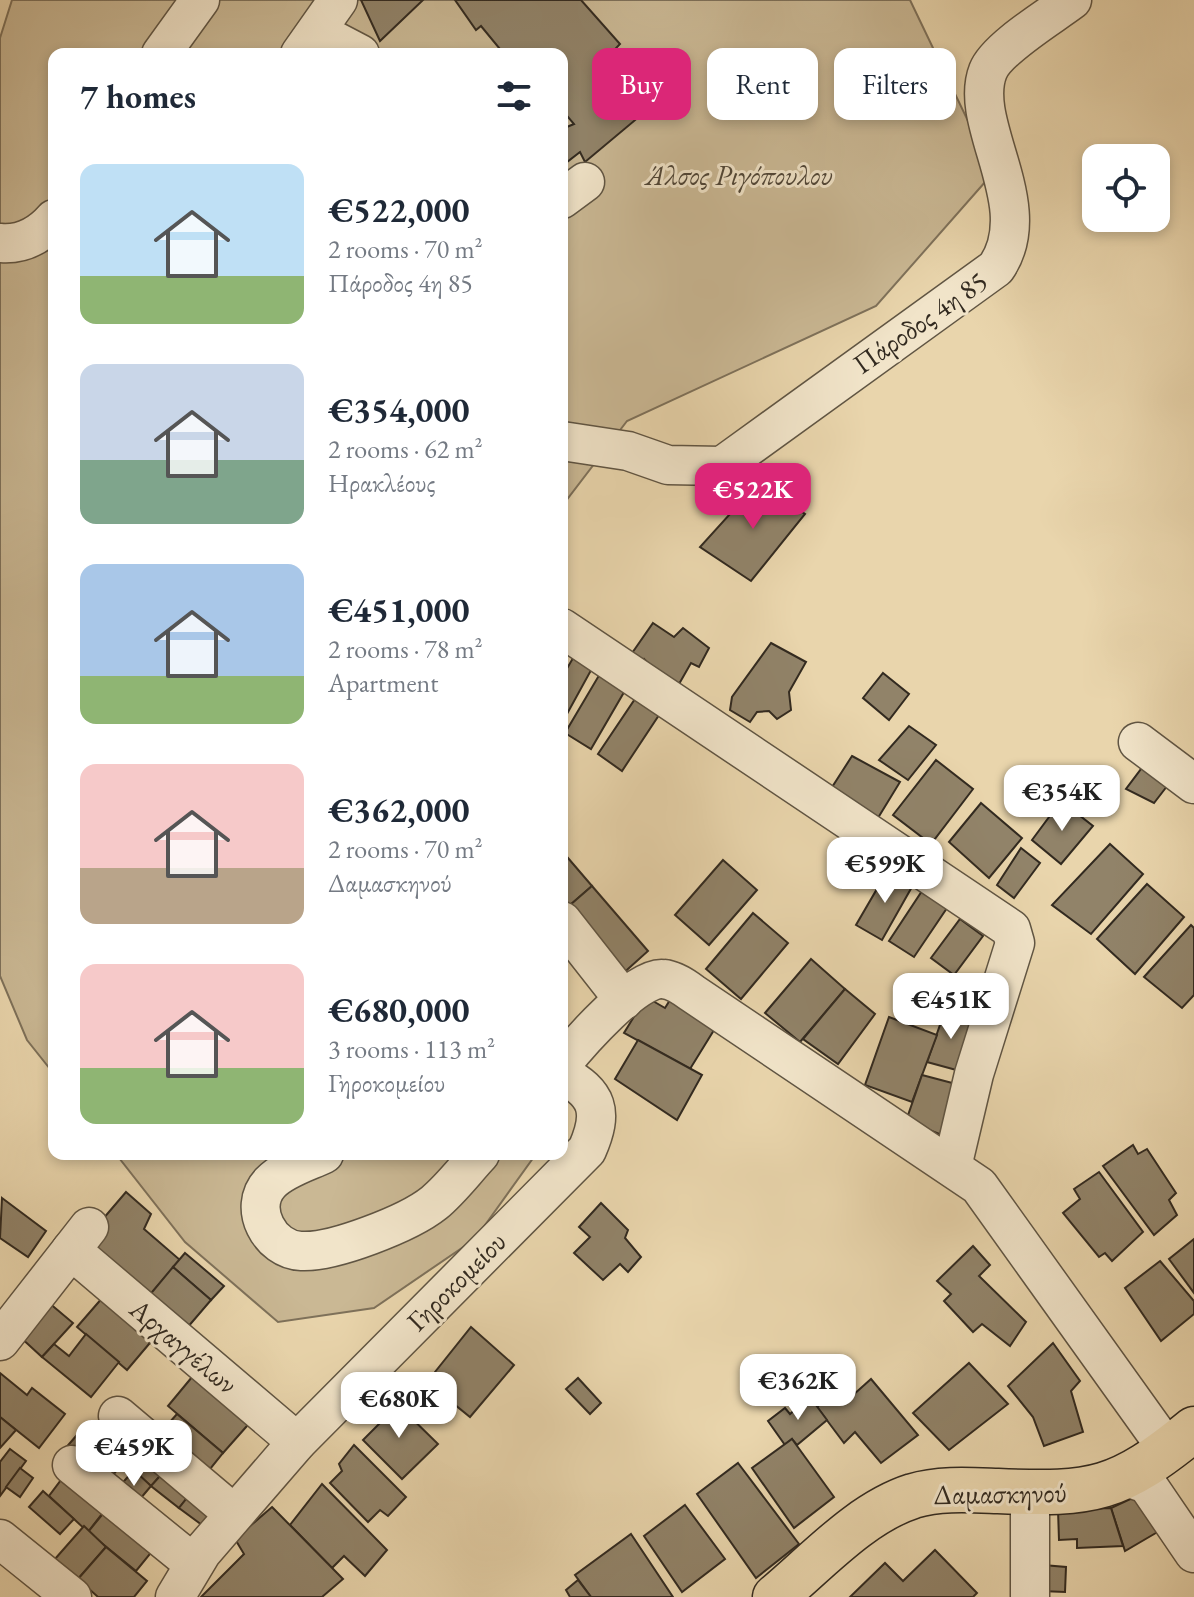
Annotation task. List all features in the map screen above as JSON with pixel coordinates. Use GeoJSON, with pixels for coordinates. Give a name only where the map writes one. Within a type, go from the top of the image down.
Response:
{"type":"FeatureCollection","features":[{"type":"Feature","properties":{"kind":"main road","name":"Δαμασκηνού"},"geometry":{"type":"LineString","coordinates":[[775,1597],[854,1530],[901,1501],[947,1490],[1091,1490],[1126,1477],[1181,1440]]}},
{"type":"Feature","properties":{"kind":"street"},"geometry":{"type":"LineString","coordinates":[[165,48],[200,0]]}},
{"type":"Feature","properties":{"kind":"street"},"geometry":{"type":"LineString","coordinates":[[332,48],[309,43],[338,0]]}},
{"type":"Feature","properties":{"kind":"street","name":"Πάροδος 4η 85"},"geometry":{"type":"LineString","coordinates":[[568,442],[628,451],[668,465],[722,466],[996,268],[1006,254],[1011,233],[1006,188],[984,95],[988,71],[1000,55],[1072,0]]}},
{"type":"Feature","properties":{"kind":"street"},"geometry":{"type":"LineString","coordinates":[[0,243],[12,244],[31,238],[48,224]]}},
{"type":"Feature","properties":{"kind":"street"},"geometry":{"type":"LineString","coordinates":[[568,632],[1011,929],[1015,943],[974,1074],[952,1167]]}},
{"type":"Feature","properties":{"kind":"street"},"geometry":{"type":"LineString","coordinates":[[1138,742],[1194,784]]}},
{"type":"Feature","properties":{"kind":"street"},"geometry":{"type":"LineString","coordinates":[[568,929],[624,1000]]}},
{"type":"Feature","properties":{"kind":"street"},"geometry":{"type":"LineString","coordinates":[[568,1058],[624,1000],[654,980],[681,985],[952,1167],[984,1192],[1181,1440]]}},
{"type":"Feature","properties":{"kind":"street","name":"Γηροκομείου"},"geometry":{"type":"LineString","coordinates":[[175,1597],[194,1564],[297,1442],[587,1150],[597,1116],[593,1097],[587,1088],[568,1077]]}},
{"type":"Feature","properties":{"kind":"street"},"geometry":{"type":"LineString","coordinates":[[313,1160],[269,1184],[262,1199],[262,1220],[269,1233],[279,1244],[298,1252],[336,1245],[414,1216],[441,1197],[475,1160]]}},
{"type":"Feature","properties":{"kind":"street","name":"Αρχαγγέλων"},"geometry":{"type":"LineString","coordinates":[[0,1341],[80,1238],[297,1442]]}},
{"type":"Feature","properties":{"kind":"street"},"geometry":{"type":"LineString","coordinates":[[118,1416],[234,1514]]}},
{"type":"Feature","properties":{"kind":"street"},"geometry":{"type":"LineString","coordinates":[[72,1465],[194,1564]]}},
{"type":"Feature","properties":{"kind":"street"},"geometry":{"type":"LineString","coordinates":[[1126,1477],[1147,1484],[1194,1553]]}},
{"type":"Feature","properties":{"kind":"street"},"geometry":{"type":"LineString","coordinates":[[1030,1492],[1030,1597]]}},
{"type":"Feature","properties":{"kind":"street"},"geometry":{"type":"LineString","coordinates":[[0,1539],[72,1597]]}},
{"type":"Feature","properties":{"kind":"green space","name":"Άλσος Ριγόπουλου"},"geometry":{"type":"Polygon","coordinates":[[[12,0],[910,0],[933,48],[834,48],[834,120],[956,120],[956,96],[993,173],[876,306],[627,421],[568,498],[568,48],[48,48],[48,1066],[27,1040],[0,976],[0,38],[12,0]]]}},
{"type":"Feature","properties":{"kind":"green space"},"geometry":{"type":"Polygon","coordinates":[[[121,1160],[532,1160],[475,1239],[374,1308],[278,1322],[185,1242],[121,1160]]]}},
{"type":"Feature","properties":{"kind":"building"},"geometry":{"type":"Polygon","coordinates":[[[361,0],[423,0],[380,41],[361,0]]]}},
{"type":"Feature","properties":{"kind":"building"},"geometry":{"type":"Polygon","coordinates":[[[455,0],[581,0],[620,44],[616,48],[592,48],[592,120],[635,120],[585,162],[580,152],[568,161],[568,126],[574,124],[568,117],[568,48],[499,48],[481,26],[476,30],[455,0]]]}},
{"type":"Feature","properties":{"kind":"building"},"geometry":{"type":"Polygon","coordinates":[[[759,482],[805,514],[751,581],[700,547],[759,482]]]}},
{"type":"Feature","properties":{"kind":"building"},"geometry":{"type":"Polygon","coordinates":[[[653,623],[674,637],[683,628],[709,648],[699,667],[691,663],[675,691],[644,659],[639,664],[630,656],[653,623]]]}},
{"type":"Feature","properties":{"kind":"building"},"geometry":{"type":"Polygon","coordinates":[[[771,643],[806,662],[789,692],[791,710],[777,719],[769,711],[757,712],[750,722],[730,710],[732,697],[771,643]]]}},
{"type":"Feature","properties":{"kind":"building"},"geometry":{"type":"Polygon","coordinates":[[[576,653],[595,663],[568,712],[568,667],[576,653]]]}},
{"type":"Feature","properties":{"kind":"building"},"geometry":{"type":"Polygon","coordinates":[[[601,672],[627,687],[591,749],[568,735],[568,728],[601,672]]]}},
{"type":"Feature","properties":{"kind":"building"},"geometry":{"type":"Polygon","coordinates":[[[883,673],[909,694],[889,720],[863,698],[883,673]]]}},
{"type":"Feature","properties":{"kind":"building"},"geometry":{"type":"Polygon","coordinates":[[[639,693],[663,709],[622,771],[598,754],[639,693]]]}},
{"type":"Feature","properties":{"kind":"building"},"geometry":{"type":"Polygon","coordinates":[[[909,726],[936,745],[908,780],[879,760],[909,726]]]}},
{"type":"Feature","properties":{"kind":"building"},"geometry":{"type":"Polygon","coordinates":[[[852,756],[900,782],[873,826],[827,795],[852,756]]]}},
{"type":"Feature","properties":{"kind":"building"},"geometry":{"type":"Polygon","coordinates":[[[936,760],[973,789],[931,844],[893,815],[936,760]]]}},
{"type":"Feature","properties":{"kind":"building"},"geometry":{"type":"Polygon","coordinates":[[[1147,761],[1171,781],[1154,803],[1126,789],[1147,761]]]}},
{"type":"Feature","properties":{"kind":"building"},"geometry":{"type":"Polygon","coordinates":[[[1061,801],[1093,826],[1061,864],[1032,840],[1061,801]]]}},
{"type":"Feature","properties":{"kind":"building"},"geometry":{"type":"Polygon","coordinates":[[[981,803],[1022,838],[989,878],[949,842],[981,803]]]}},
{"type":"Feature","properties":{"kind":"building"},"geometry":{"type":"Polygon","coordinates":[[[1110,844],[1143,874],[1091,934],[1052,905],[1110,844]]]}},
{"type":"Feature","properties":{"kind":"building"},"geometry":{"type":"Polygon","coordinates":[[[1021,848],[1040,863],[1014,898],[997,885],[1021,848]]]}},
{"type":"Feature","properties":{"kind":"building"},"geometry":{"type":"Polygon","coordinates":[[[568,858],[592,886],[568,907],[568,858]]]}},
{"type":"Feature","properties":{"kind":"building"},"geometry":{"type":"Polygon","coordinates":[[[723,860],[757,890],[709,945],[675,915],[723,860]]]}},
{"type":"Feature","properties":{"kind":"building"},"geometry":{"type":"Polygon","coordinates":[[[888,870],[913,885],[882,940],[856,925],[888,870]]]}},
{"type":"Feature","properties":{"kind":"building"},"geometry":{"type":"Polygon","coordinates":[[[1147,884],[1184,917],[1135,974],[1097,939],[1147,884]]]}},
{"type":"Feature","properties":{"kind":"building"},"geometry":{"type":"Polygon","coordinates":[[[592,886],[648,951],[619,977],[568,919],[568,907],[592,886]]]}},
{"type":"Feature","properties":{"kind":"building"},"geometry":{"type":"Polygon","coordinates":[[[922,891],[947,908],[914,957],[889,941],[922,891]]]}},
{"type":"Feature","properties":{"kind":"building"},"geometry":{"type":"Polygon","coordinates":[[[753,913],[788,943],[741,999],[706,969],[753,913]]]}},
{"type":"Feature","properties":{"kind":"building"},"geometry":{"type":"Polygon","coordinates":[[[960,919],[983,936],[954,975],[931,958],[960,919]]]}},
{"type":"Feature","properties":{"kind":"building"},"geometry":{"type":"Polygon","coordinates":[[[1191,925],[1194,928],[1194,995],[1182,1008],[1144,977],[1191,925]]]}},
{"type":"Feature","properties":{"kind":"building"},"geometry":{"type":"Polygon","coordinates":[[[811,959],[845,989],[800,1042],[765,1013],[811,959]]]}},
{"type":"Feature","properties":{"kind":"building"},"geometry":{"type":"Polygon","coordinates":[[[845,989],[875,1014],[838,1064],[803,1039],[845,989]]]}},
{"type":"Feature","properties":{"kind":"building"},"geometry":{"type":"Polygon","coordinates":[[[646,997],[665,1008],[670,1000],[714,1030],[690,1069],[624,1033],[646,997]]]}},
{"type":"Feature","properties":{"kind":"building"},"geometry":{"type":"Polygon","coordinates":[[[947,1005],[973,1023],[960,1071],[927,1062],[947,1005]]]}},
{"type":"Feature","properties":{"kind":"building"},"geometry":{"type":"Polygon","coordinates":[[[889,1017],[937,1035],[912,1102],[865,1085],[889,1017]]]}},
{"type":"Feature","properties":{"kind":"building"},"geometry":{"type":"Polygon","coordinates":[[[638,1040],[702,1075],[677,1120],[615,1079],[638,1040]]]}},
{"type":"Feature","properties":{"kind":"building"},"geometry":{"type":"Polygon","coordinates":[[[922,1075],[956,1084],[942,1135],[906,1121],[922,1075]]]}},
{"type":"Feature","properties":{"kind":"building"},"geometry":{"type":"Polygon","coordinates":[[[1133,1145],[1138,1154],[1147,1149],[1176,1193],[1169,1200],[1177,1215],[1154,1235],[1103,1166],[1133,1145]]]}},
{"type":"Feature","properties":{"kind":"building"},"geometry":{"type":"Polygon","coordinates":[[[1099,1172],[1143,1232],[1112,1261],[1105,1253],[1099,1257],[1063,1213],[1080,1199],[1074,1189],[1099,1172]]]}},
{"type":"Feature","properties":{"kind":"building"},"geometry":{"type":"Polygon","coordinates":[[[126,1192],[151,1214],[144,1229],[180,1260],[143,1303],[79,1247],[126,1192]]]}},
{"type":"Feature","properties":{"kind":"building"},"geometry":{"type":"Polygon","coordinates":[[[2,1198],[46,1231],[28,1257],[0,1238],[2,1198]]]}},
{"type":"Feature","properties":{"kind":"building"},"geometry":{"type":"Polygon","coordinates":[[[601,1203],[628,1230],[625,1238],[641,1257],[628,1272],[620,1264],[603,1280],[574,1253],[590,1237],[579,1227],[601,1203]]]}},
{"type":"Feature","properties":{"kind":"building"},"geometry":{"type":"Polygon","coordinates":[[[1194,1239],[1194,1293],[1169,1259],[1194,1239]]]}},
{"type":"Feature","properties":{"kind":"building"},"geometry":{"type":"Polygon","coordinates":[[[973,1246],[990,1265],[979,1276],[1026,1322],[1010,1346],[982,1324],[973,1332],[944,1301],[951,1294],[937,1281],[973,1246]]]}},
{"type":"Feature","properties":{"kind":"building"},"geometry":{"type":"Polygon","coordinates":[[[185,1253],[224,1286],[211,1300],[173,1267],[185,1253]]]}},
{"type":"Feature","properties":{"kind":"building"},"geometry":{"type":"Polygon","coordinates":[[[1160,1261],[1194,1301],[1194,1314],[1161,1341],[1125,1288],[1160,1261]]]}},
{"type":"Feature","properties":{"kind":"building"},"geometry":{"type":"Polygon","coordinates":[[[173,1267],[211,1300],[181,1335],[143,1303],[173,1267]]]}},
{"type":"Feature","properties":{"kind":"building"},"geometry":{"type":"Polygon","coordinates":[[[110,1289],[160,1331],[127,1370],[77,1327],[110,1289]]]}},
{"type":"Feature","properties":{"kind":"building"},"geometry":{"type":"Polygon","coordinates":[[[48,1302],[73,1323],[42,1357],[19,1336],[48,1302]]]}},
{"type":"Feature","properties":{"kind":"building"},"geometry":{"type":"Polygon","coordinates":[[[471,1327],[514,1365],[470,1417],[427,1382],[471,1327]]]}},
{"type":"Feature","properties":{"kind":"building"},"geometry":{"type":"Polygon","coordinates":[[[86,1334],[119,1362],[91,1397],[42,1357],[54,1344],[69,1356],[86,1334]]]}},
{"type":"Feature","properties":{"kind":"building"},"geometry":{"type":"Polygon","coordinates":[[[1053,1343],[1080,1381],[1071,1391],[1083,1432],[1044,1446],[1033,1417],[1008,1386],[1053,1343]]]}},
{"type":"Feature","properties":{"kind":"building"},"geometry":{"type":"Polygon","coordinates":[[[969,1363],[1008,1404],[949,1450],[913,1413],[969,1363]]]}},
{"type":"Feature","properties":{"kind":"building"},"geometry":{"type":"Polygon","coordinates":[[[197,1371],[254,1418],[223,1453],[168,1406],[197,1371]]]}},
{"type":"Feature","properties":{"kind":"building"},"geometry":{"type":"Polygon","coordinates":[[[0,1373],[27,1395],[32,1388],[65,1414],[39,1448],[0,1417],[0,1373]]]}},
{"type":"Feature","properties":{"kind":"building"},"geometry":{"type":"Polygon","coordinates":[[[578,1378],[601,1403],[590,1414],[566,1389],[578,1378]]]}},
{"type":"Feature","properties":{"kind":"building"},"geometry":{"type":"Polygon","coordinates":[[[871,1379],[918,1435],[881,1463],[855,1432],[844,1443],[817,1407],[844,1384],[852,1396],[871,1379]]]}},
{"type":"Feature","properties":{"kind":"building"},"geometry":{"type":"Polygon","coordinates":[[[810,1397],[827,1420],[797,1445],[792,1439],[785,1445],[768,1421],[785,1408],[790,1414],[810,1397]]]}},
{"type":"Feature","properties":{"kind":"building"},"geometry":{"type":"Polygon","coordinates":[[[392,1399],[438,1444],[402,1479],[363,1440],[380,1423],[374,1417],[392,1399]]]}},
{"type":"Feature","properties":{"kind":"building"},"geometry":{"type":"Polygon","coordinates":[[[177,1414],[223,1453],[202,1479],[155,1439],[177,1414]]]}},
{"type":"Feature","properties":{"kind":"building"},"geometry":{"type":"Polygon","coordinates":[[[0,1417],[16,1430],[0,1448],[0,1417]]]}},
{"type":"Feature","properties":{"kind":"building"},"geometry":{"type":"Polygon","coordinates":[[[83,1428],[124,1462],[105,1484],[64,1450],[83,1428]]]}},
{"type":"Feature","properties":{"kind":"building"},"geometry":{"type":"Polygon","coordinates":[[[792,1439],[834,1497],[794,1528],[752,1468],[792,1439]]]}},
{"type":"Feature","properties":{"kind":"building"},"geometry":{"type":"Polygon","coordinates":[[[354,1445],[406,1497],[388,1516],[380,1510],[368,1522],[330,1483],[342,1471],[339,1464],[354,1445]]]}},
{"type":"Feature","properties":{"kind":"building"},"geometry":{"type":"Polygon","coordinates":[[[10,1449],[26,1461],[0,1496],[0,1462],[10,1449]]]}},
{"type":"Feature","properties":{"kind":"building"},"geometry":{"type":"Polygon","coordinates":[[[151,1453],[168,1467],[151,1486],[135,1472],[151,1453]]]}},
{"type":"Feature","properties":{"kind":"building"},"geometry":{"type":"Polygon","coordinates":[[[738,1463],[799,1544],[756,1578],[697,1494],[738,1463]]]}},
{"type":"Feature","properties":{"kind":"building"},"geometry":{"type":"Polygon","coordinates":[[[168,1467],[194,1489],[179,1508],[151,1486],[168,1467]]]}},
{"type":"Feature","properties":{"kind":"building"},"geometry":{"type":"Polygon","coordinates":[[[20,1468],[33,1478],[20,1497],[6,1487],[20,1468]]]}},
{"type":"Feature","properties":{"kind":"building"},"geometry":{"type":"Polygon","coordinates":[[[134,1470],[151,1486],[135,1505],[117,1489],[134,1470]]]}},
{"type":"Feature","properties":{"kind":"building"},"geometry":{"type":"Polygon","coordinates":[[[67,1472],[108,1506],[88,1532],[49,1496],[67,1472]]]}},
{"type":"Feature","properties":{"kind":"building"},"geometry":{"type":"Polygon","coordinates":[[[322,1484],[387,1550],[365,1576],[344,1556],[332,1568],[290,1525],[322,1484]]]}},
{"type":"Feature","properties":{"kind":"building"},"geometry":{"type":"Polygon","coordinates":[[[194,1489],[216,1506],[202,1525],[179,1508],[194,1489]]]}},
{"type":"Feature","properties":{"kind":"building"},"geometry":{"type":"Polygon","coordinates":[[[43,1491],[74,1519],[60,1534],[29,1507],[43,1491]]]}},
{"type":"Feature","properties":{"kind":"building"},"geometry":{"type":"Polygon","coordinates":[[[1141,1494],[1161,1530],[1125,1551],[1111,1508],[1141,1494]]]}},
{"type":"Feature","properties":{"kind":"building"},"geometry":{"type":"Polygon","coordinates":[[[685,1505],[725,1559],[682,1592],[644,1536],[685,1505]]]}},
{"type":"Feature","properties":{"kind":"building"},"geometry":{"type":"Polygon","coordinates":[[[272,1507],[343,1579],[322,1597],[201,1597],[244,1554],[235,1539],[272,1507]]]}},
{"type":"Feature","properties":{"kind":"building"},"geometry":{"type":"Polygon","coordinates":[[[1111,1508],[1123,1546],[1077,1548],[1077,1539],[1059,1540],[1058,1510],[1111,1508]]]}},
{"type":"Feature","properties":{"kind":"building"},"geometry":{"type":"Polygon","coordinates":[[[106,1510],[154,1549],[136,1571],[88,1532],[106,1510]]]}},
{"type":"Feature","properties":{"kind":"building"},"geometry":{"type":"Polygon","coordinates":[[[84,1526],[106,1547],[78,1579],[55,1559],[84,1526]]]}},
{"type":"Feature","properties":{"kind":"building"},"geometry":{"type":"Polygon","coordinates":[[[631,1534],[673,1597],[591,1597],[575,1575],[631,1534]]]}},
{"type":"Feature","properties":{"kind":"building"},"geometry":{"type":"Polygon","coordinates":[[[106,1547],[147,1581],[134,1597],[98,1597],[78,1579],[106,1547]]]}},
{"type":"Feature","properties":{"kind":"building"},"geometry":{"type":"Polygon","coordinates":[[[935,1550],[977,1593],[973,1597],[850,1597],[885,1563],[903,1581],[935,1550]]]}},
{"type":"Feature","properties":{"kind":"building"},"geometry":{"type":"Polygon","coordinates":[[[1043,1565],[1066,1567],[1065,1592],[1041,1591],[1043,1565]]]}},
{"type":"Feature","properties":{"kind":"building"},"geometry":{"type":"Polygon","coordinates":[[[578,1580],[591,1597],[570,1597],[566,1590],[578,1580]]]}}]}
